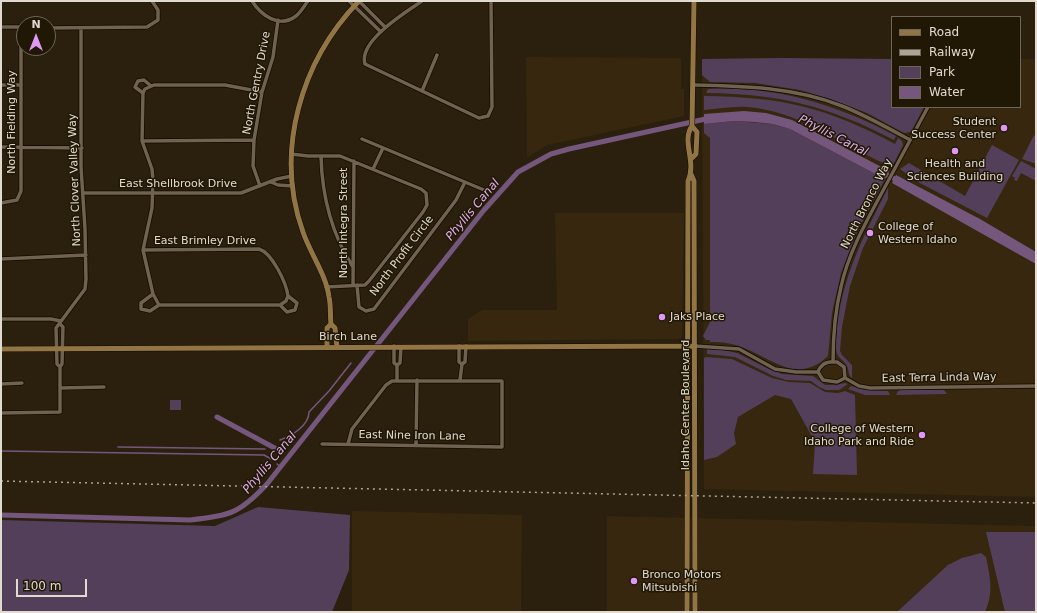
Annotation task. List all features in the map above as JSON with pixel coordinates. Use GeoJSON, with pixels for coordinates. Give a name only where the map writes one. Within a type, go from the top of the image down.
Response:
{"type":"FeatureCollection","features":[{"type":"Feature","properties":{"kind":"street"},"geometry":{"type":"LineString","coordinates":[[56,28],[147,27],[158,20],[158,10],[152,1]]}},
{"type":"Feature","properties":{"kind":"street"},"geometry":{"type":"LineString","coordinates":[[252,1],[267,17],[278,20]]}},
{"type":"Feature","properties":{"kind":"street","name":"North Gentry Drive"},"geometry":{"type":"LineString","coordinates":[[260,186],[253,166],[254,140],[262,92],[274,57],[278,20],[296,16],[308,1]]}},
{"type":"Feature","properties":{"kind":"street"},"geometry":{"type":"LineString","coordinates":[[350,1],[381,32]]}},
{"type":"Feature","properties":{"kind":"street"},"geometry":{"type":"LineString","coordinates":[[337,347],[335,328],[331,324],[329,296],[303,231],[293,186],[292,154],[297,111],[308,77],[321,51],[337,25],[359,1],[385,27]]}},
{"type":"Feature","properties":{"kind":"street"},"geometry":{"type":"LineString","coordinates":[[422,1],[385,27],[365,52],[364,58],[366,64],[479,118],[488,116],[492,107],[491,1]]}},
{"type":"Feature","properties":{"kind":"street","name":"Idaho Center Boulevard"},"geometry":{"type":"LineString","coordinates":[[687,612],[688,181],[691,174],[692,158],[689,154],[689,132],[692,126],[693,117],[694,1]]}},
{"type":"Feature","properties":{"kind":"street"},"geometry":{"type":"LineString","coordinates":[[1,27],[16,27]]}},
{"type":"Feature","properties":{"kind":"street","name":"North Clover Valley Way"},"geometry":{"type":"LineString","coordinates":[[60,367],[57,364],[56,328],[85,289],[86,255],[82,193],[81,28]]}},
{"type":"Feature","properties":{"kind":"street","name":"North Fielding Way"},"geometry":{"type":"LineString","coordinates":[[1,203],[12,202],[19,196],[22,56]]}},
{"type":"Feature","properties":{"kind":"street"},"geometry":{"type":"LineString","coordinates":[[422,91],[437,56]]}},
{"type":"Feature","properties":{"kind":"street"},"geometry":{"type":"LineString","coordinates":[[143,93],[135,87],[138,81],[144,80],[151,86]]}},
{"type":"Feature","properties":{"kind":"street"},"geometry":{"type":"LineString","coordinates":[[1,85],[21,85]]}},
{"type":"Feature","properties":{"kind":"street"},"geometry":{"type":"LineString","coordinates":[[159,305],[153,294],[143,250],[152,208],[153,194],[152,169],[142,141],[143,93],[145,89],[151,86],[225,85],[262,92]]}},
{"type":"Feature","properties":{"kind":"street"},"geometry":{"type":"LineString","coordinates":[[693,85],[754,86],[815,97],[864,116],[910,140]]}},
{"type":"Feature","properties":{"kind":"street","name":"North Bronco Way"},"geometry":{"type":"LineString","coordinates":[[833,362],[834,332],[841,286],[855,244],[927,108]]}},
{"type":"Feature","properties":{"kind":"street","name":"Idaho Center Boulevard"},"geometry":{"type":"LineString","coordinates":[[692,126],[697,132],[696,154],[692,158]]}},
{"type":"Feature","properties":{"kind":"street"},"geometry":{"type":"LineString","coordinates":[[362,139],[484,190]]}},
{"type":"Feature","properties":{"kind":"street"},"geometry":{"type":"LineString","coordinates":[[142,141],[254,140]]}},
{"type":"Feature","properties":{"kind":"street"},"geometry":{"type":"LineString","coordinates":[[1,147],[82,148]]}},
{"type":"Feature","properties":{"kind":"street"},"geometry":{"type":"LineString","coordinates":[[373,169],[383,148]]}},
{"type":"Feature","properties":{"kind":"street"},"geometry":{"type":"LineString","coordinates":[[292,154],[340,156],[421,189],[426,193],[428,205],[365,285],[326,286]]}},
{"type":"Feature","properties":{"kind":"street"},"geometry":{"type":"LineString","coordinates":[[321,156],[326,204],[334,233],[353,267]]}},
{"type":"Feature","properties":{"kind":"street","name":"North Integra Street"},"geometry":{"type":"LineString","coordinates":[[354,161],[353,267],[355,285]]}},
{"type":"Feature","properties":{"kind":"street","name":"Idaho Center Boulevard"},"geometry":{"type":"LineString","coordinates":[[691,174],[694,181],[695,612]]}},
{"type":"Feature","properties":{"kind":"street","name":"East Shellbrook Drive"},"geometry":{"type":"LineString","coordinates":[[82,193],[241,193],[277,179],[292,176]]}},
{"type":"Feature","properties":{"kind":"street"},"geometry":{"type":"LineString","coordinates":[[271,182],[278,185],[293,186]]}},
{"type":"Feature","properties":{"kind":"street","name":"North Profit Circle"},"geometry":{"type":"LineString","coordinates":[[355,285],[359,307],[366,311],[374,309],[456,200],[465,182]]}},
{"type":"Feature","properties":{"kind":"street","name":"East Brimley Drive"},"geometry":{"type":"LineString","coordinates":[[143,250],[259,249],[266,251],[275,266],[288,296]]}},
{"type":"Feature","properties":{"kind":"street"},"geometry":{"type":"LineString","coordinates":[[1,259],[86,255]]}},
{"type":"Feature","properties":{"kind":"street"},"geometry":{"type":"LineString","coordinates":[[153,294],[140,303],[141,309],[150,311],[159,305],[280,305],[286,301],[288,296],[296,303],[295,310],[287,312],[280,305]]}},
{"type":"Feature","properties":{"kind":"street"},"geometry":{"type":"LineString","coordinates":[[1,319],[51,319],[60,322],[63,327],[62,364],[60,367],[60,412],[1,413]]}},
{"type":"Feature","properties":{"kind":"street"},"geometry":{"type":"LineString","coordinates":[[327,347],[327,328],[331,324]]}},
{"type":"Feature","properties":{"kind":"street","name":"Birch Lane"},"geometry":{"type":"LineString","coordinates":[[1,349],[386,346],[695,346]]}},
{"type":"Feature","properties":{"kind":"street"},"geometry":{"type":"LineString","coordinates":[[394,346],[394,363],[398,365]]}},
{"type":"Feature","properties":{"kind":"street"},"geometry":{"type":"LineString","coordinates":[[397,380],[401,346]]}},
{"type":"Feature","properties":{"kind":"street"},"geometry":{"type":"LineString","coordinates":[[459,346],[459,362],[462,364]]}},
{"type":"Feature","properties":{"kind":"street"},"geometry":{"type":"LineString","coordinates":[[348,444],[352,429],[386,385],[397,380],[460,380],[462,364],[465,362],[466,346]]}},
{"type":"Feature","properties":{"kind":"street"},"geometry":{"type":"LineString","coordinates":[[695,346],[739,349],[775,369],[796,372],[818,372]]}},
{"type":"Feature","properties":{"kind":"street"},"geometry":{"type":"LineString","coordinates":[[837,362],[844,367],[845,378],[837,382],[827,382],[821,378],[818,372],[824,364],[837,362]]}},
{"type":"Feature","properties":{"kind":"street","name":"East Terra Linda Way"},"geometry":{"type":"LineString","coordinates":[[845,378],[859,386],[870,388],[1036,386]]}},
{"type":"Feature","properties":{"kind":"street"},"geometry":{"type":"LineString","coordinates":[[416,446],[417,380]]}},
{"type":"Feature","properties":{"kind":"street","name":"East Nine Iron Lane"},"geometry":{"type":"LineString","coordinates":[[322,444],[502,447],[502,381],[460,380]]}},
{"type":"Feature","properties":{"kind":"street"},"geometry":{"type":"LineString","coordinates":[[1,384],[22,383]]}},
{"type":"Feature","properties":{"kind":"street"},"geometry":{"type":"LineString","coordinates":[[60,388],[104,387]]}},
{"type":"Feature","properties":{"kind":"shaded area"},"geometry":{"type":"Polygon","coordinates":[[[526,57],[681,58],[681,89],[684,89],[684,116],[548,145],[527,157],[526,57]]]}},
{"type":"Feature","properties":{"kind":"shaded area","name":"College of Western Idaho"},"geometry":{"type":"Polygon","coordinates":[[[780,58],[891,107],[891,108],[1021,108],[1021,59],[1036,59],[1036,497],[704,489],[702,59],[780,58]]]}},
{"type":"Feature","properties":{"kind":"shaded area"},"geometry":{"type":"Polygon","coordinates":[[[555,213],[684,213],[682,337],[677,339],[468,341],[468,319],[482,310],[557,310],[555,213]]]}},
{"type":"Feature","properties":{"kind":"shaded area"},"geometry":{"type":"Polygon","coordinates":[[[352,511],[522,515],[521,612],[352,612],[352,511]]]}},
{"type":"Feature","properties":{"kind":"shaded area"},"geometry":{"type":"Polygon","coordinates":[[[607,516],[1036,526],[1036,612],[607,612],[607,516]]]}},
{"type":"Feature","properties":{"kind":"green space"},"geometry":{"type":"Polygon","coordinates":[[[702,59],[891,59],[891,108],[923,108],[911,132],[904,133],[867,113],[830,99],[800,90],[755,83],[710,82],[702,75],[702,59]]]}},
{"type":"Feature","properties":{"kind":"green space"},"geometry":{"type":"Polygon","coordinates":[[[708,89],[757,90],[805,99],[852,115],[896,136],[894,140],[847,118],[803,104],[758,96],[706,93],[708,89]]]}},
{"type":"Feature","properties":{"kind":"green space"},"geometry":{"type":"Polygon","coordinates":[[[704,96],[757,99],[803,106],[847,121],[895,144],[898,138],[902,141],[903,145],[893,165],[883,163],[801,121],[783,114],[747,107],[704,110],[704,96]]]}},
{"type":"Feature","properties":{"kind":"green space"},"geometry":{"type":"Polygon","coordinates":[[[733,121],[773,124],[790,129],[885,179],[857,232],[841,273],[832,313],[828,356],[817,364],[806,369],[786,367],[740,346],[727,343],[710,342],[710,340],[706,340],[703,336],[710,322],[710,138],[704,133],[704,124],[733,121]]]}},
{"type":"Feature","properties":{"kind":"green space"},"geometry":{"type":"Polygon","coordinates":[[[1034,135],[1036,138],[1036,164],[1022,159],[1034,135]]]}},
{"type":"Feature","properties":{"kind":"green space"},"geometry":{"type":"Polygon","coordinates":[[[992,145],[1019,160],[987,218],[918,182],[900,169],[909,163],[965,196],[992,145]]]}},
{"type":"Feature","properties":{"kind":"green space"},"geometry":{"type":"Polygon","coordinates":[[[1021,161],[1036,169],[1036,181],[1021,173],[1017,181],[1014,180],[1015,178],[1012,176],[1021,161]]]}},
{"type":"Feature","properties":{"kind":"green space"},"geometry":{"type":"Polygon","coordinates":[[[888,188],[888,199],[863,248],[850,286],[842,327],[840,351],[852,365],[852,378],[846,364],[838,355],[836,350],[840,306],[845,285],[860,246],[888,188]]]}},
{"type":"Feature","properties":{"kind":"green space"},"geometry":{"type":"Polygon","coordinates":[[[707,349],[737,353],[782,374],[813,376],[825,385],[848,384],[839,390],[826,390],[811,381],[786,380],[773,376],[735,357],[707,354],[707,349]]]}},
{"type":"Feature","properties":{"kind":"green space"},"geometry":{"type":"Polygon","coordinates":[[[704,358],[732,359],[772,378],[789,382],[810,383],[825,392],[838,393],[845,391],[855,395],[857,475],[813,474],[815,442],[791,399],[775,395],[738,417],[734,433],[736,444],[717,457],[704,460],[704,358]]]}},
{"type":"Feature","properties":{"kind":"green space"},"geometry":{"type":"Polygon","coordinates":[[[851,386],[865,390],[888,391],[890,395],[865,395],[848,389],[851,386]]]}},
{"type":"Feature","properties":{"kind":"green space"},"geometry":{"type":"Polygon","coordinates":[[[944,390],[947,394],[896,395],[898,391],[944,390]]]}},
{"type":"Feature","properties":{"kind":"green space"},"geometry":{"type":"Polygon","coordinates":[[[170,400],[181,400],[181,410],[170,410],[170,400]]]}},
{"type":"Feature","properties":{"kind":"green space"},"geometry":{"type":"Polygon","coordinates":[[[258,507],[350,515],[349,570],[332,612],[1,612],[1,520],[215,526],[258,507]]]}},
{"type":"Feature","properties":{"kind":"green space"},"geometry":{"type":"Polygon","coordinates":[[[986,532],[1036,532],[1036,612],[1005,612],[986,532]]]}},
{"type":"Feature","properties":{"kind":"green space"},"geometry":{"type":"Polygon","coordinates":[[[981,553],[986,557],[990,585],[990,598],[985,612],[897,612],[948,565],[962,558],[981,553]]]}},
{"type":"Feature","properties":{"kind":"water"},"geometry":{"type":"Polygon","coordinates":[[[744,111],[766,113],[792,120],[889,171],[885,179],[790,129],[773,124],[733,121],[704,124],[704,114],[744,111]]]}},
{"type":"Feature","properties":{"kind":"water"},"geometry":{"type":"Polygon","coordinates":[[[896,175],[980,219],[1036,252],[1036,264],[892,183],[896,175]]]}},
{"type":"Feature","properties":{"kind":"waterway","name":"Phyllis Canal"},"geometry":{"type":"LineString","coordinates":[[1,515],[190,520],[215,517],[241,507],[258,494],[267,484],[484,210],[518,172],[551,154],[710,118]]}},
{"type":"Feature","properties":{"kind":"waterway","name":"Phyllis Canal"},"geometry":{"type":"LineString","coordinates":[[881,172],[901,182]]}},
{"type":"Feature","properties":{"kind":"waterway"},"geometry":{"type":"LineString","coordinates":[[280,440],[299,430],[303,426],[309,412],[329,391],[351,363]]}},
{"type":"Feature","properties":{"kind":"waterway"},"geometry":{"type":"LineString","coordinates":[[217,417],[282,452]]}},
{"type":"Feature","properties":{"kind":"waterway"},"geometry":{"type":"LineString","coordinates":[[118,447],[265,449]]}},
{"type":"Feature","properties":{"kind":"waterway"},"geometry":{"type":"LineString","coordinates":[[1,451],[264,455],[273,460]]}},
{"type":"Feature","properties":{"kind":"waterway","name":"Phyllis Canal"},"geometry":{"type":"LineString","coordinates":[[277,464],[281,467]]}},
{"type":"Feature","properties":{"kind":"railway"},"geometry":{"type":"LineString","coordinates":[[1,481],[1036,503]]}},
{"type":"Feature","properties":{"kind":"place","name":"Student Success Center"},"geometry":{"type":"Point","coordinates":[1004,128]}},
{"type":"Feature","properties":{"kind":"place","name":"Health and Sciences Building"},"geometry":{"type":"Point","coordinates":[955,151]}},
{"type":"Feature","properties":{"kind":"place","name":"College of Western Idaho"},"geometry":{"type":"Point","coordinates":[870,233]}},
{"type":"Feature","properties":{"kind":"place","name":"Jaks Place"},"geometry":{"type":"Point","coordinates":[662,317]}},
{"type":"Feature","properties":{"kind":"place","name":"College of Western Idaho Park and Ride"},"geometry":{"type":"Point","coordinates":[922,435]}},
{"type":"Feature","properties":{"kind":"place","name":"Bronco Motors Mitsubishi"},"geometry":{"type":"Point","coordinates":[634,581]}}]}
